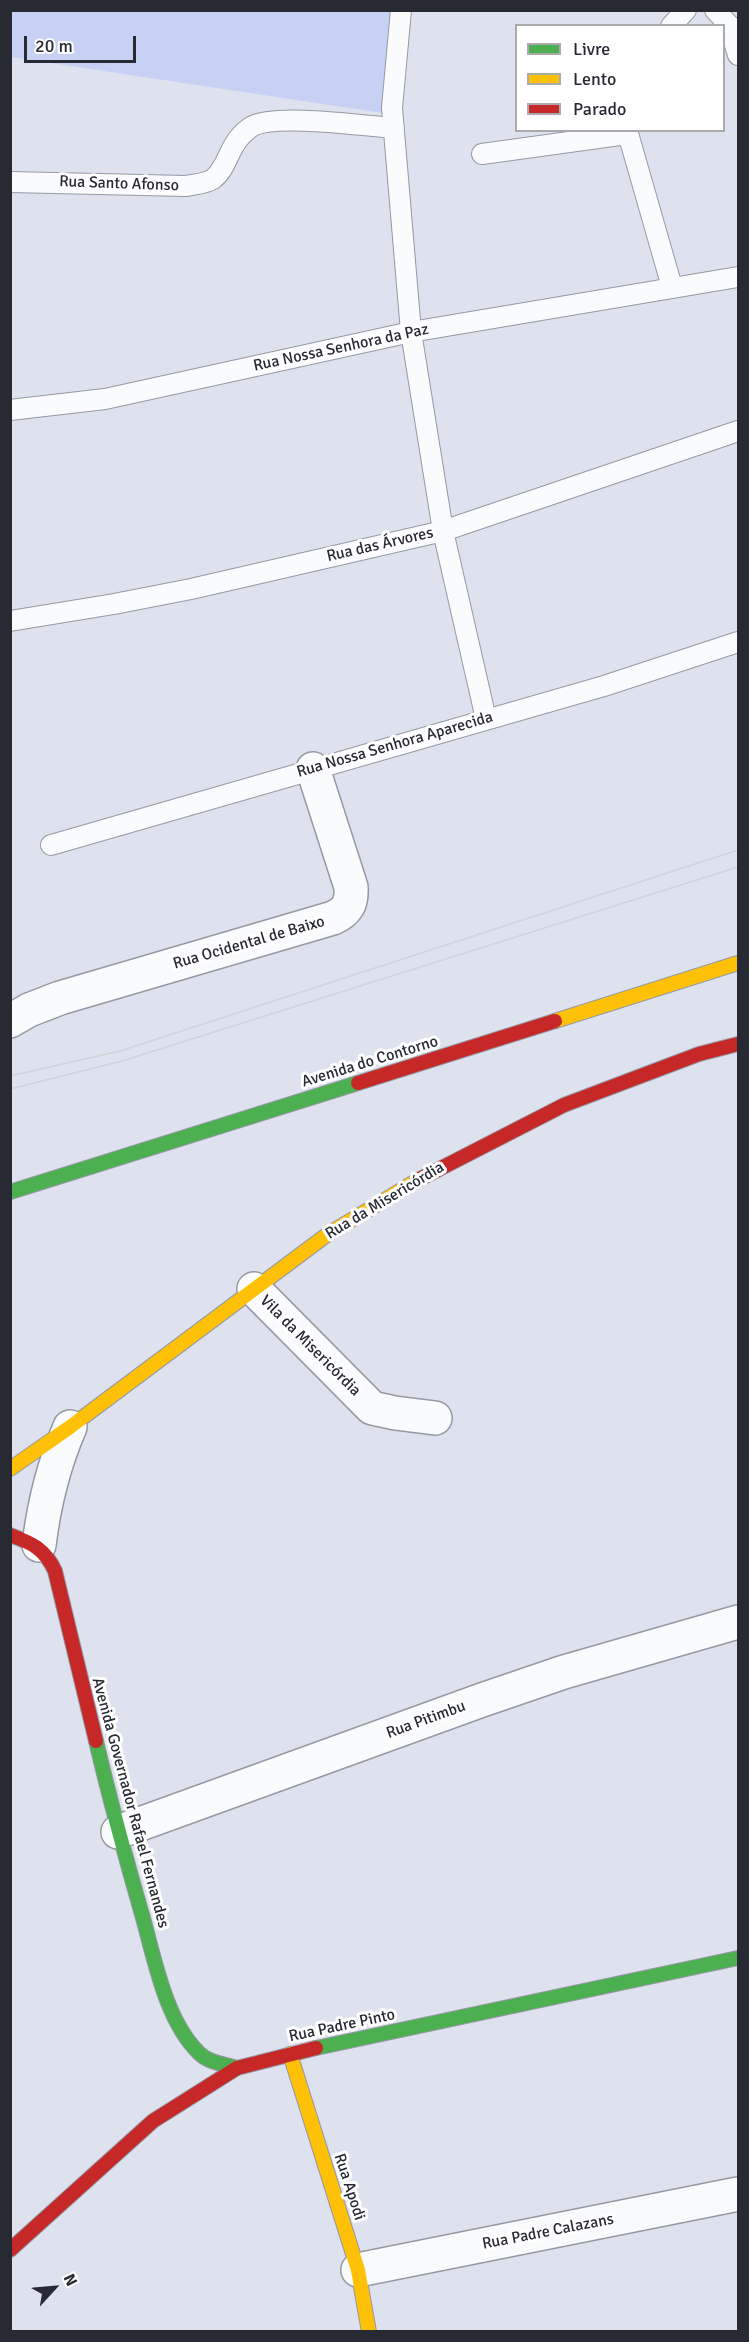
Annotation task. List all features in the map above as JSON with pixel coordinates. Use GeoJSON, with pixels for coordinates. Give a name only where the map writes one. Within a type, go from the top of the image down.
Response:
{"type":"FeatureCollection","features":[{"type":"Feature","properties":{"kind":"main road","name":"Avenida do Contorno"},"geometry":{"type":"LineString","coordinates":[[10,1192],[738,963]]}},
{"type":"Feature","properties":{"kind":"main road","name":"Rua da Misericórdia"},"geometry":{"type":"LineString","coordinates":[[10,1469],[70,1427],[328,1234],[436,1169],[564,1105],[699,1054],[738,1044]]}},
{"type":"Feature","properties":{"kind":"main road","name":"Avenida Governador Rafael Fernandes"},"geometry":{"type":"LineString","coordinates":[[25,1540],[50,1559],[61,1589],[118,1832],[163,1989],[180,2026],[202,2057],[237,2068]]}},
{"type":"Feature","properties":{"kind":"main road","name":"Rua Padre Pinto"},"geometry":{"type":"LineString","coordinates":[[10,2250],[153,2121],[237,2068],[290,2054],[738,1958]]}},
{"type":"Feature","properties":{"kind":"main road","name":"Rua Apodi"},"geometry":{"type":"LineString","coordinates":[[290,2054],[358,2270],[369,2331]]}},
{"type":"Feature","properties":{"kind":"street","name":"Rua Ocidental de Baixo"},"geometry":{"type":"LineString","coordinates":[[10,1022],[29,1010],[60,998],[342,914],[352,898],[351,886],[313,769]]}},
{"type":"Feature","properties":{"kind":"street","name":"Vila da Misericórdia"},"geometry":{"type":"LineString","coordinates":[[254,1289],[372,1408],[435,1418]]}},
{"type":"Feature","properties":{"kind":"street"},"geometry":{"type":"LineString","coordinates":[[25,1540],[43,1511],[51,1478],[70,1427]]}},
{"type":"Feature","properties":{"kind":"street","name":"Rua Pitimbu"},"geometry":{"type":"LineString","coordinates":[[118,1832],[564,1672],[738,1622]]}},
{"type":"Feature","properties":{"kind":"street","name":"Rua Padre Calazans"},"geometry":{"type":"LineString","coordinates":[[358,2270],[738,2194]]}},
{"type":"Feature","properties":{"kind":"lane"},"geometry":{"type":"LineString","coordinates":[[400,10],[392,108],[411,332],[443,531],[486,719]]}},
{"type":"Feature","properties":{"kind":"lane"},"geometry":{"type":"LineString","coordinates":[[673,24],[686,10]]}},
{"type":"Feature","properties":{"kind":"lane"},"geometry":{"type":"LineString","coordinates":[[716,10],[734,28],[738,56]]}},
{"type":"Feature","properties":{"kind":"lane","name":"Rua Santo Afonso"},"geometry":{"type":"LineString","coordinates":[[10,182],[186,186],[205,183],[214,178],[222,169],[235,141],[254,126],[275,121],[394,128]]}},
{"type":"Feature","properties":{"kind":"lane"},"geometry":{"type":"LineString","coordinates":[[482,154],[627,132],[672,287]]}},
{"type":"Feature","properties":{"kind":"lane","name":"Rua Nossa Senhora da Paz"},"geometry":{"type":"LineString","coordinates":[[10,410],[105,399],[411,332],[738,277]]}},
{"type":"Feature","properties":{"kind":"lane","name":"Rua das Árvores"},"geometry":{"type":"LineString","coordinates":[[10,621],[191,589],[443,531],[738,431]]}},
{"type":"Feature","properties":{"kind":"lane","name":"Rua Nossa Senhora Aparecida"},"geometry":{"type":"LineString","coordinates":[[51,844],[736,649]]}},
{"type":"Feature","properties":{"kind":"shaded area"},"geometry":{"type":"Polygon","coordinates":[[[10,11],[396,11],[383,113],[11,57],[10,11]]]}},
{"type":"Feature","properties":{"kind":"tram line"},"geometry":{"type":"LineString","coordinates":[[10,1076],[120,1051],[738,850]]}},
{"type":"Feature","properties":{"kind":"tram line"},"geometry":{"type":"LineString","coordinates":[[10,1089],[122,1061],[738,867]]}},
{"type":"Feature","properties":{"kind":"traffic: fast"},"geometry":{"type":"LineString","coordinates":[[10,1192],[358,1083]]}},
{"type":"Feature","properties":{"kind":"traffic: fast"},"geometry":{"type":"LineString","coordinates":[[96,1741],[152,1953],[170,2008],[188,2040],[199,2053],[212,2061],[237,2068]]}},
{"type":"Feature","properties":{"kind":"traffic: fast"},"geometry":{"type":"LineString","coordinates":[[316,2048],[738,1958]]}},
{"type":"Feature","properties":{"kind":"traffic: slow"},"geometry":{"type":"LineString","coordinates":[[555,1021],[738,963]]}},
{"type":"Feature","properties":{"kind":"traffic: slow"},"geometry":{"type":"LineString","coordinates":[[10,1469],[70,1427],[328,1234],[416,1181]]}},
{"type":"Feature","properties":{"kind":"traffic: slow"},"geometry":{"type":"LineString","coordinates":[[290,2054],[358,2270],[369,2332]]}},
{"type":"Feature","properties":{"kind":"traffic: jam"},"geometry":{"type":"LineString","coordinates":[[358,1083],[555,1021]]}},
{"type":"Feature","properties":{"kind":"traffic: jam"},"geometry":{"type":"LineString","coordinates":[[416,1181],[564,1105],[699,1054],[738,1044]]}},
{"type":"Feature","properties":{"kind":"traffic: jam"},"geometry":{"type":"LineString","coordinates":[[10,1535],[37,1548],[47,1557],[55,1571],[96,1741]]}},
{"type":"Feature","properties":{"kind":"traffic: jam"},"geometry":{"type":"LineString","coordinates":[[10,2250],[153,2121],[237,2068],[316,2048]]}}]}
